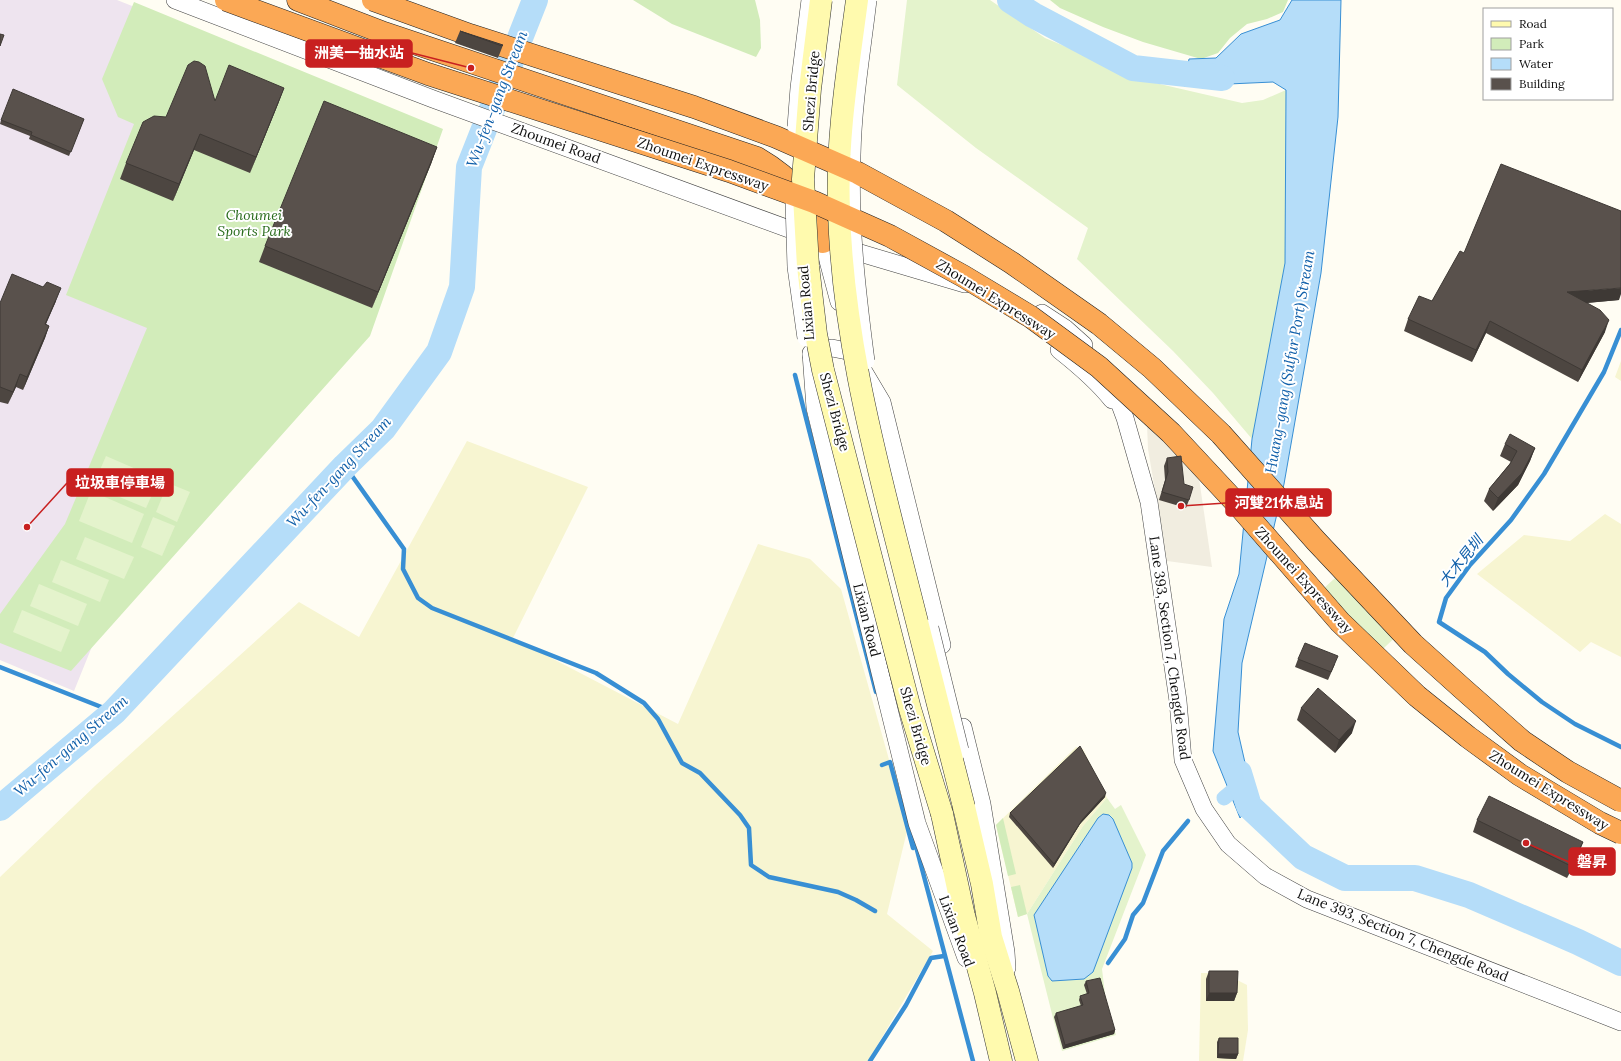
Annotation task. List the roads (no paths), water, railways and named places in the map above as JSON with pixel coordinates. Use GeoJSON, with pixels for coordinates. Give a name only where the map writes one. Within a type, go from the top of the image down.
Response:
{"type":"FeatureCollection","features":[{"type":"Feature","properties":{"kind":"highway","name":"Zhoumei Expressway"},"geometry":{"type":"LineString","coordinates":[[226,0],[428,74],[729,171],[814,202],[890,236],[963,276],[1031,317],[1098,367],[1171,434],[1239,506],[1340,622],[1417,696],[1468,737],[1520,775],[1594,819],[1621,833]]}},
{"type":"Feature","properties":{"kind":"highway"},"geometry":{"type":"LineString","coordinates":[[298,0],[384,33],[757,158],[775,168],[794,185],[818,221],[823,242]]}},
{"type":"Feature","properties":{"kind":"highway","name":"Zhoumei Expressway"},"geometry":{"type":"LineString","coordinates":[[373,0],[470,35],[694,108],[776,137],[858,173],[946,221],[1012,263],[1099,324],[1152,368],[1221,434],[1316,541],[1413,644],[1481,705],[1522,741],[1568,772],[1621,802]]}},
{"type":"Feature","properties":{"kind":"highway"},"geometry":{"type":"LineString","coordinates":[[715,143],[740,155],[757,166],[783,190],[799,217],[802,234]]}},
{"type":"Feature","properties":{"kind":"street","name":"Zhoumei Road"},"geometry":{"type":"LineString","coordinates":[[175,0],[802,234]]}},
{"type":"Feature","properties":{"kind":"street"},"geometry":{"type":"LineString","coordinates":[[810,0],[799,88],[793,179],[796,267],[805,335],[874,608],[910,709]]}},
{"type":"Feature","properties":{"kind":"street","name":"Shezi Bridge"},"geometry":{"type":"LineString","coordinates":[[821,0],[810,89],[803,179],[808,266],[816,334],[823,370],[910,709],[942,814]]}},
{"type":"Feature","properties":{"kind":"street","name":"Shezi Bridge"},"geometry":{"type":"LineString","coordinates":[[857,0],[841,135],[838,208],[846,300],[856,368],[869,433],[969,805]]}},
{"type":"Feature","properties":{"kind":"street"},"geometry":{"type":"LineString","coordinates":[[868,0],[855,106],[852,154],[851,199],[853,259],[859,309],[867,366],[880,431],[969,805]]}},
{"type":"Feature","properties":{"kind":"street","name":"Lixian Road"},"geometry":{"type":"LineString","coordinates":[[802,234],[806,315],[816,408],[917,823],[967,961],[985,993]]}},
{"type":"Feature","properties":{"kind":"street","name":"Lane 393, Section 7, Chengde Road"},"geometry":{"type":"LineString","coordinates":[[802,234],[823,242],[945,278],[991,304],[1044,339],[1074,362],[1104,390],[1125,418],[1149,502],[1178,701],[1183,760],[1204,809],[1228,844],[1265,876],[1307,899],[1621,1022]]}},
{"type":"Feature","properties":{"kind":"street","name":"Lixian Road"},"geometry":{"type":"LineString","coordinates":[[823,242],[852,352],[882,402],[980,796],[1006,952],[1008,991]]}},
{"type":"Feature","properties":{"kind":"street"},"geometry":{"type":"LineString","coordinates":[[811,355],[832,348],[852,352]]}},
{"type":"Feature","properties":{"kind":"street","name":"Lixian Road"},"geometry":{"type":"LineString","coordinates":[[969,805],[991,937],[1008,991],[1027,1061]]}},
{"type":"Feature","properties":{"kind":"street","name":"Lixian Road"},"geometry":{"type":"LineString","coordinates":[[942,814],[964,916],[985,993],[1001,1061]]}},
{"type":"Feature","properties":{"kind":"water"},"geometry":{"type":"Polygon","coordinates":[[[1292,0],[1341,0],[1338,117],[1321,273],[1284,484],[1242,663],[1238,732],[1254,802],[1240,818],[1213,751],[1224,619],[1239,574],[1252,439],[1285,263],[1286,90],[1273,82],[1184,86],[1189,59],[1216,58],[1241,34],[1280,20],[1292,0]]]}},
{"type":"Feature","properties":{"kind":"water"},"geometry":{"type":"Polygon","coordinates":[[[1103,814],[1109,815],[1113,819],[1132,863],[1132,868],[1093,972],[1084,979],[1052,981],[1048,976],[1034,915],[1098,818],[1103,814]]]}},
{"type":"Feature","properties":{"kind":"waterway","name":"Wu-fen-gang Stream"},"geometry":{"type":"LineString","coordinates":[[0,808],[114,712],[345,466],[383,429],[439,352],[462,287],[469,167],[535,0]]}},
{"type":"Feature","properties":{"kind":"waterway","name":"Wu-fen-gang Stream"},"geometry":{"type":"LineString","coordinates":[[1010,0],[1033,15],[1133,68],[1222,78]]}},
{"type":"Feature","properties":{"kind":"waterway","name":"大木見圳"},"geometry":{"type":"LineString","coordinates":[[1621,330],[1604,372],[1544,474],[1511,520],[1470,565],[1446,598],[1439,622],[1485,652],[1508,674],[1542,702],[1575,724],[1621,747]]}},
{"type":"Feature","properties":{"kind":"waterway"},"geometry":{"type":"LineString","coordinates":[[795,375],[876,692]]}},
{"type":"Feature","properties":{"kind":"waterway"},"geometry":{"type":"LineString","coordinates":[[345,466],[404,549],[403,569],[418,598],[432,608],[596,673],[644,703],[658,719],[682,763],[700,773],[740,815],[749,828],[751,865],[769,877],[838,892],[875,911]]}},
{"type":"Feature","properties":{"kind":"waterway"},"geometry":{"type":"LineString","coordinates":[[0,667],[114,712]]}},
{"type":"Feature","properties":{"kind":"waterway"},"geometry":{"type":"LineString","coordinates":[[882,765],[890,762],[913,848]]}},
{"type":"Feature","properties":{"kind":"waterway","name":"Huang-gang (Sulfur Port) Stream"},"geometry":{"type":"LineString","coordinates":[[1239,773],[1249,806],[1303,857],[1345,878],[1415,878],[1469,895],[1578,942],[1621,963]]}},
{"type":"Feature","properties":{"kind":"waterway"},"geometry":{"type":"LineString","coordinates":[[1224,798],[1242,783]]}},
{"type":"Feature","properties":{"kind":"waterway"},"geometry":{"type":"LineString","coordinates":[[1108,963],[1125,939],[1133,915],[1143,903],[1163,851],[1188,821]]}},
{"type":"Feature","properties":{"kind":"waterway"},"geometry":{"type":"LineString","coordinates":[[913,835],[973,1061]]}},
{"type":"Feature","properties":{"kind":"waterway"},"geometry":{"type":"LineString","coordinates":[[870,1061],[906,1005],[931,958],[944,956]]}},
{"type":"Feature","properties":{"kind":"place","name":"洲美一抽水站"},"geometry":{"type":"Point","coordinates":[471,68]}},
{"type":"Feature","properties":{"kind":"place","name":"河雙21休息站"},"geometry":{"type":"Point","coordinates":[1181,506]}},
{"type":"Feature","properties":{"kind":"place","name":"垃圾車停車場"},"geometry":{"type":"Point","coordinates":[27,527]}},
{"type":"Feature","properties":{"kind":"place","name":"磐昇"},"geometry":{"type":"Point","coordinates":[1526,843]}},
{"type":"Feature","properties":{"kind":"park label","name":"Choumei Sports Park"},"geometry":{"type":"Point","coordinates":[254,224]}}]}
